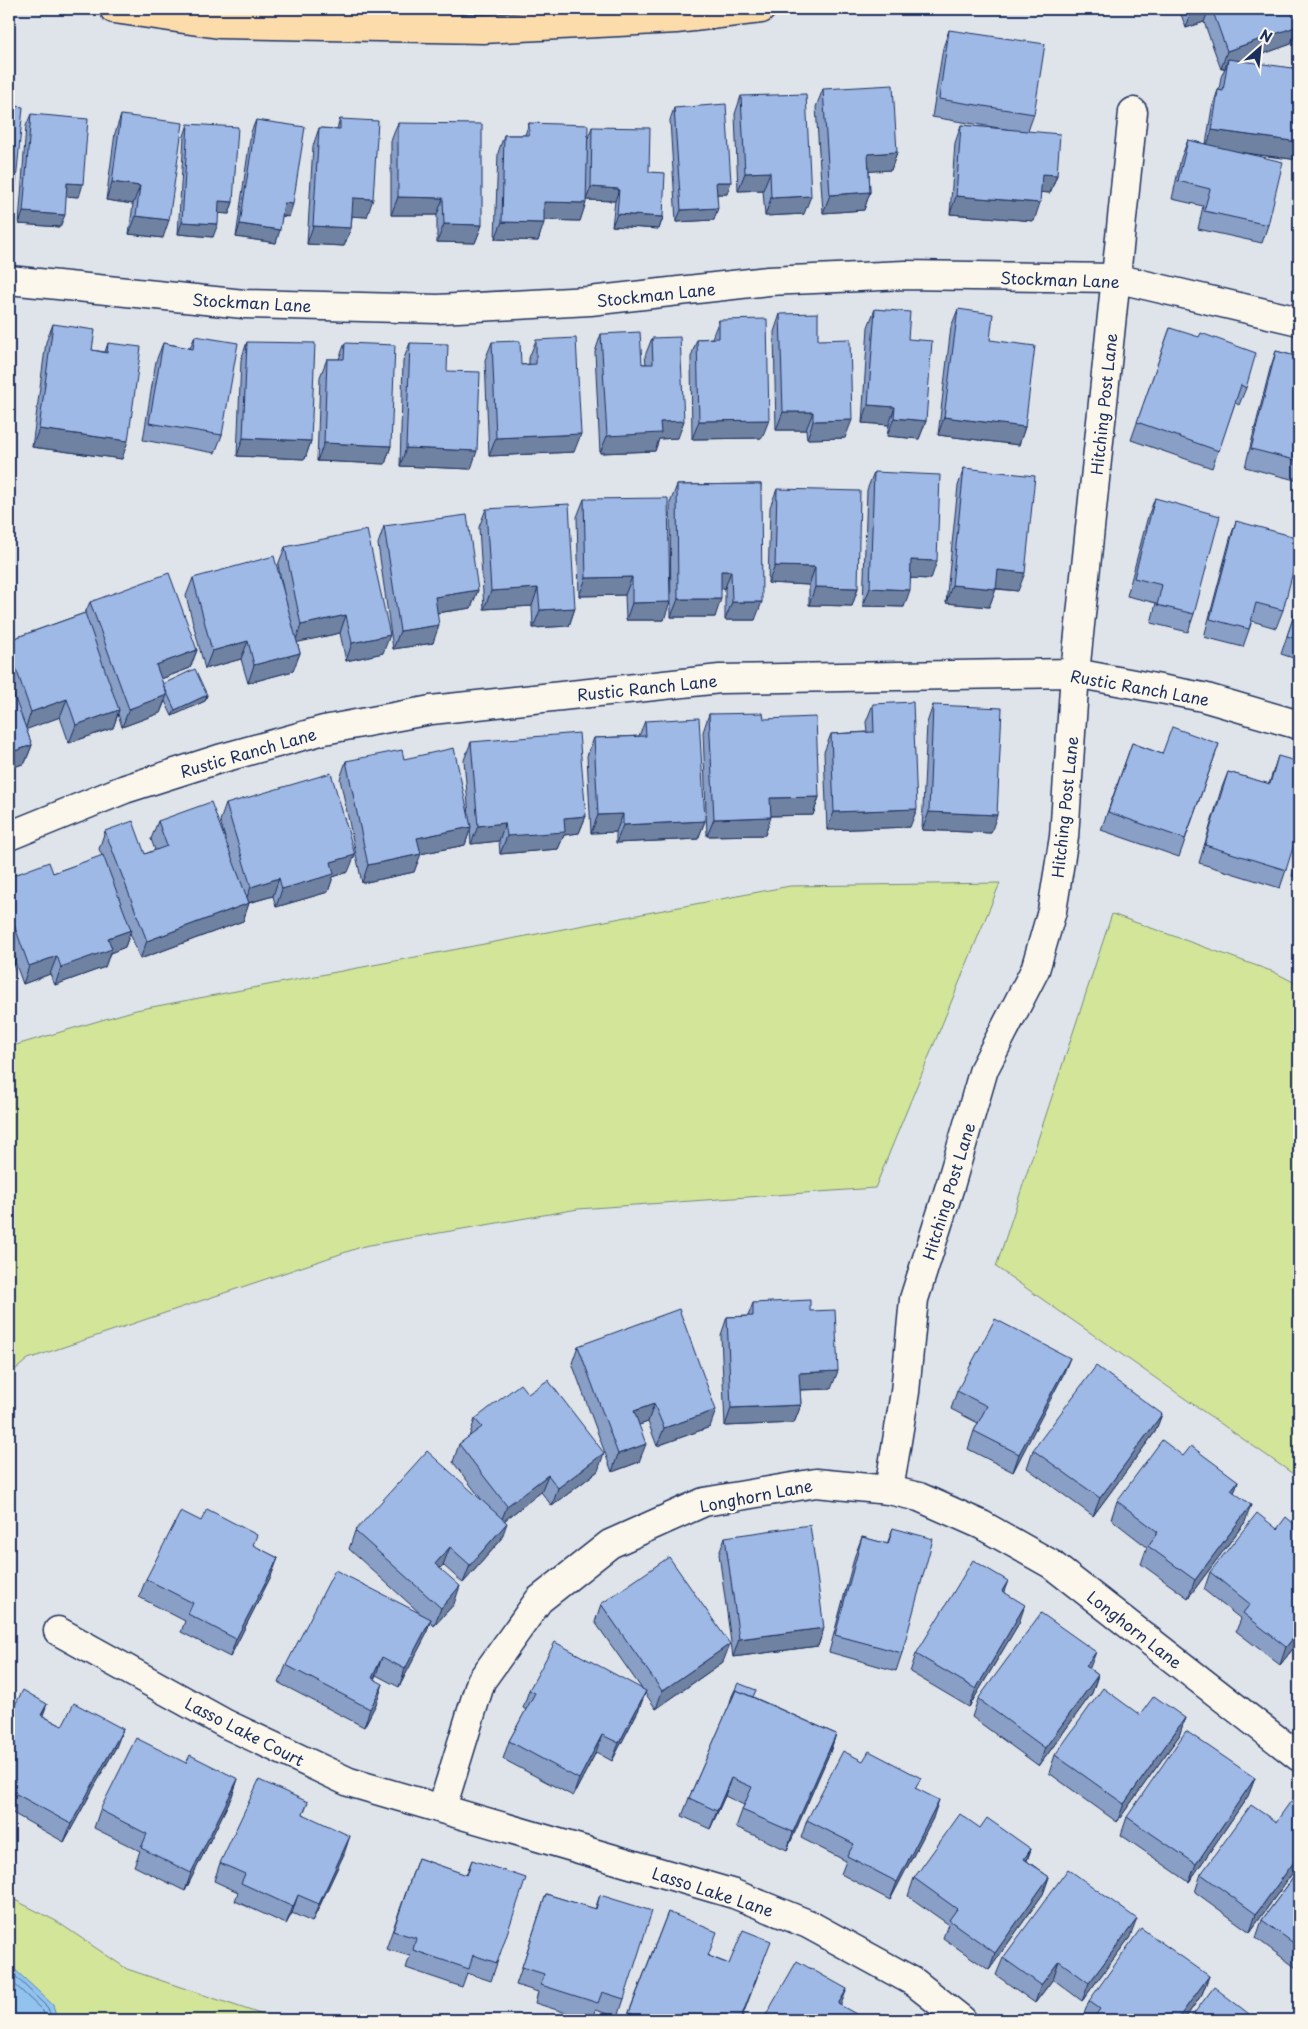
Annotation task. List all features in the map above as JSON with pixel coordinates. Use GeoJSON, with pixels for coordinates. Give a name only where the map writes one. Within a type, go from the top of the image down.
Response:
{"type":"FeatureCollection","features":[{"type":"Feature","properties":{"kind":"main road"},"geometry":{"type":"LineString","coordinates":[[114,9],[219,24],[483,29],[676,19],[761,9]]}},
{"type":"Feature","properties":{"kind":"street","name":"Hitching Post Lane"},"geometry":{"type":"LineString","coordinates":[[889,1490],[905,1392],[914,1299],[950,1186],[984,1069],[1035,970],[1052,911],[1064,837],[1075,673],[1133,112]]}},
{"type":"Feature","properties":{"kind":"street","name":"Stockman Lane"},"geometry":{"type":"LineString","coordinates":[[9,280],[244,304],[438,309],[590,301],[768,281],[896,275],[1115,278],[1299,321]]}},
{"type":"Feature","properties":{"kind":"street","name":"Rustic Ranch Lane"},"geometry":{"type":"LineString","coordinates":[[9,836],[125,789],[219,759],[324,730],[431,710],[720,679],[1075,673],[1204,697],[1299,725]]}},
{"type":"Feature","properties":{"kind":"street","name":"Longhorn Lane"},"geometry":{"type":"LineString","coordinates":[[442,1808],[481,1680],[539,1600],[610,1544],[704,1502],[816,1483],[889,1490],[919,1497],[982,1525],[1051,1564],[1299,1757]]}},
{"type":"Feature","properties":{"kind":"street","name":"Lasso Lake Court"},"geometry":{"type":"LineString","coordinates":[[58,1631],[226,1724],[349,1782],[442,1808]]}},
{"type":"Feature","properties":{"kind":"street","name":"Lasso Lake Lane"},"geometry":{"type":"LineString","coordinates":[[442,1808],[734,1894],[808,1924],[914,1982],[962,2020]]}},
{"type":"Feature","properties":{"kind":"green space"},"geometry":{"type":"Polygon","coordinates":[[[1000,883],[875,1188],[578,1209],[364,1246],[28,1359],[9,1375],[9,1047],[136,1010],[790,886],[1000,883]]]}},
{"type":"Feature","properties":{"kind":"green space"},"geometry":{"type":"Polygon","coordinates":[[[1112,914],[1274,972],[1299,985],[1299,1478],[996,1267],[1112,914]]]}},
{"type":"Feature","properties":{"kind":"green space"},"geometry":{"type":"Polygon","coordinates":[[[9,1897],[56,1921],[127,1969],[278,2020],[9,2020],[9,1897]]]}},
{"type":"Feature","properties":{"kind":"water"},"geometry":{"type":"Polygon","coordinates":[[[9,1965],[53,2005],[57,2020],[9,2020],[9,1965]]]}},
{"type":"Feature","properties":{"kind":"building"},"geometry":{"type":"Polygon","coordinates":[[[1212,9],[1292,9],[1298,26],[1227,51],[1212,9]]]}},
{"type":"Feature","properties":{"kind":"building"},"geometry":{"type":"Polygon","coordinates":[[[949,30],[1045,44],[1034,114],[939,99],[949,30]]]}},
{"type":"Feature","properties":{"kind":"building"},"geometry":{"type":"Polygon","coordinates":[[[1228,59],[1299,69],[1299,142],[1212,130],[1218,90],[1223,91],[1228,59]]]}},
{"type":"Feature","properties":{"kind":"building"},"geometry":{"type":"Polygon","coordinates":[[[893,85],[897,152],[868,154],[870,192],[830,195],[823,89],[893,85]]]}},
{"type":"Feature","properties":{"kind":"building"},"geometry":{"type":"Polygon","coordinates":[[[806,94],[811,196],[771,198],[770,172],[745,173],[741,96],[806,94]]]}},
{"type":"Feature","properties":{"kind":"building"},"geometry":{"type":"Polygon","coordinates":[[[726,104],[731,182],[716,182],[718,208],[681,210],[674,108],[726,104]]]}},
{"type":"Feature","properties":{"kind":"building"},"geometry":{"type":"Polygon","coordinates":[[[9,105],[23,107],[14,203],[9,202],[9,105]]]}},
{"type":"Feature","properties":{"kind":"building"},"geometry":{"type":"Polygon","coordinates":[[[31,114],[88,119],[83,184],[67,183],[65,215],[23,212],[31,114]]]}},
{"type":"Feature","properties":{"kind":"building"},"geometry":{"type":"Polygon","coordinates":[[[121,115],[183,123],[169,220],[136,216],[140,186],[112,182],[121,115]]]}},
{"type":"Feature","properties":{"kind":"building"},"geometry":{"type":"Polygon","coordinates":[[[340,119],[378,121],[373,199],[353,198],[351,228],[313,226],[319,128],[340,129],[340,119]]]}},
{"type":"Feature","properties":{"kind":"building"},"geometry":{"type":"Polygon","coordinates":[[[256,120],[305,127],[293,204],[284,203],[280,230],[240,224],[256,120]]]}},
{"type":"Feature","properties":{"kind":"building"},"geometry":{"type":"Polygon","coordinates":[[[398,123],[482,124],[482,225],[444,224],[443,198],[398,197],[398,123]]]}},
{"type":"Feature","properties":{"kind":"building"},"geometry":{"type":"Polygon","coordinates":[[[529,123],[588,125],[586,203],[544,202],[544,223],[502,222],[504,135],[529,135],[529,123]]]}},
{"type":"Feature","properties":{"kind":"building"},"geometry":{"type":"Polygon","coordinates":[[[188,124],[238,127],[233,202],[219,201],[218,224],[182,222],[188,124]]]}},
{"type":"Feature","properties":{"kind":"building"},"geometry":{"type":"Polygon","coordinates":[[[961,125],[1060,134],[1057,175],[1042,174],[1040,203],[956,196],[961,125]]]}},
{"type":"Feature","properties":{"kind":"building"},"geometry":{"type":"Polygon","coordinates":[[[592,127],[650,128],[649,172],[665,173],[663,217],[617,214],[619,189],[591,187],[592,127]]]}},
{"type":"Feature","properties":{"kind":"building"},"geometry":{"type":"Polygon","coordinates":[[[1188,140],[1283,162],[1268,225],[1204,211],[1210,189],[1178,181],[1188,140]]]}},
{"type":"Feature","properties":{"kind":"building"},"geometry":{"type":"Polygon","coordinates":[[[875,309],[910,312],[908,339],[932,341],[926,421],[894,418],[895,407],[868,405],[875,309]]]}},
{"type":"Feature","properties":{"kind":"building"},"geometry":{"type":"Polygon","coordinates":[[[958,309],[993,314],[990,340],[1035,346],[1025,427],[944,417],[958,309]]]}},
{"type":"Feature","properties":{"kind":"building"},"geometry":{"type":"Polygon","coordinates":[[[818,313],[818,340],[850,339],[852,420],[813,421],[813,412],[783,412],[780,314],[818,313]]]}},
{"type":"Feature","properties":{"kind":"building"},"geometry":{"type":"Polygon","coordinates":[[[767,319],[769,420],[699,421],[697,339],[719,338],[719,320],[767,319]]]}},
{"type":"Feature","properties":{"kind":"building"},"geometry":{"type":"Polygon","coordinates":[[[53,324],[95,330],[92,350],[107,353],[108,343],[141,347],[128,441],[39,429],[53,324]]]}},
{"type":"Feature","properties":{"kind":"building"},"geometry":{"type":"Polygon","coordinates":[[[1170,328],[1199,337],[1201,333],[1256,353],[1246,388],[1241,385],[1219,451],[1137,422],[1170,328]]]}},
{"type":"Feature","properties":{"kind":"building"},"geometry":{"type":"Polygon","coordinates":[[[640,332],[642,364],[653,364],[652,338],[680,337],[684,421],[660,422],[661,433],[607,436],[601,334],[640,332]]]}},
{"type":"Feature","properties":{"kind":"building"},"geometry":{"type":"Polygon","coordinates":[[[195,336],[238,343],[222,435],[149,423],[163,343],[193,349],[195,336]]]}},
{"type":"Feature","properties":{"kind":"building"},"geometry":{"type":"Polygon","coordinates":[[[576,338],[581,434],[496,438],[492,342],[520,341],[521,365],[536,364],[536,340],[576,338]]]}},
{"type":"Feature","properties":{"kind":"building"},"geometry":{"type":"Polygon","coordinates":[[[247,342],[315,343],[311,441],[243,438],[247,342]]]}},
{"type":"Feature","properties":{"kind":"building"},"geometry":{"type":"Polygon","coordinates":[[[345,343],[395,345],[391,446],[324,443],[327,359],[344,359],[345,343]]]}},
{"type":"Feature","properties":{"kind":"building"},"geometry":{"type":"Polygon","coordinates":[[[410,343],[448,344],[447,371],[480,372],[477,451],[406,448],[410,343]]]}},
{"type":"Feature","properties":{"kind":"building"},"geometry":{"type":"Polygon","coordinates":[[[1276,351],[1299,357],[1299,461],[1251,449],[1276,351]]]}},
{"type":"Feature","properties":{"kind":"building"},"geometry":{"type":"Polygon","coordinates":[[[964,468],[1035,476],[1025,573],[998,570],[996,589],[952,585],[964,468]]]}},
{"type":"Feature","properties":{"kind":"building"},"geometry":{"type":"Polygon","coordinates":[[[874,472],[940,475],[937,561],[911,560],[910,590],[870,588],[874,472]]]}},
{"type":"Feature","properties":{"kind":"building"},"geometry":{"type":"Polygon","coordinates":[[[761,484],[762,602],[732,602],[731,571],[721,571],[721,599],[678,599],[677,485],[761,484]]]}},
{"type":"Feature","properties":{"kind":"building"},"geometry":{"type":"Polygon","coordinates":[[[777,489],[860,491],[858,588],[815,587],[815,567],[775,566],[777,489]]]}},
{"type":"Feature","properties":{"kind":"building"},"geometry":{"type":"Polygon","coordinates":[[[668,498],[670,602],[632,603],[632,577],[586,578],[584,499],[668,498]]]}},
{"type":"Feature","properties":{"kind":"building"},"geometry":{"type":"Polygon","coordinates":[[[1155,498],[1220,516],[1194,614],[1157,605],[1162,585],[1134,578],[1155,498]]]}},
{"type":"Feature","properties":{"kind":"building"},"geometry":{"type":"Polygon","coordinates":[[[569,504],[575,608],[540,610],[538,588],[491,591],[486,509],[569,504]]]}},
{"type":"Feature","properties":{"kind":"building"},"geometry":{"type":"Polygon","coordinates":[[[467,515],[478,590],[435,597],[439,625],[400,631],[384,526],[467,515]]]}},
{"type":"Feature","properties":{"kind":"building"},"geometry":{"type":"Polygon","coordinates":[[[1236,521],[1299,538],[1299,549],[1283,610],[1256,603],[1249,629],[1210,619],[1236,521]]]}},
{"type":"Feature","properties":{"kind":"building"},"geometry":{"type":"Polygon","coordinates":[[[367,530],[390,635],[352,643],[346,615],[301,625],[285,547],[367,530]]]}},
{"type":"Feature","properties":{"kind":"building"},"geometry":{"type":"Polygon","coordinates":[[[274,556],[300,653],[254,665],[248,641],[212,651],[193,578],[274,556]]]}},
{"type":"Feature","properties":{"kind":"building"},"geometry":{"type":"Polygon","coordinates":[[[169,573],[197,650],[156,665],[167,695],[129,709],[90,602],[169,573]]]}},
{"type":"Feature","properties":{"kind":"building"},"geometry":{"type":"Polygon","coordinates":[[[1299,601],[1299,640],[1287,636],[1299,601]]]}},
{"type":"Feature","properties":{"kind":"building"},"geometry":{"type":"Polygon","coordinates":[[[85,613],[119,710],[76,725],[67,699],[31,712],[9,648],[9,640],[85,613]]]}},
{"type":"Feature","properties":{"kind":"building"},"geometry":{"type":"Polygon","coordinates":[[[195,669],[207,695],[175,710],[163,684],[195,669]]]}},
{"type":"Feature","properties":{"kind":"building"},"geometry":{"type":"Polygon","coordinates":[[[9,682],[32,745],[9,753],[9,682]]]}},
{"type":"Feature","properties":{"kind":"building"},"geometry":{"type":"Polygon","coordinates":[[[913,702],[917,809],[834,812],[831,734],[874,732],[873,704],[913,702]]]}},
{"type":"Feature","properties":{"kind":"building"},"geometry":{"type":"Polygon","coordinates":[[[933,705],[1002,708],[997,815],[929,812],[933,705]]]}},
{"type":"Feature","properties":{"kind":"building"},"geometry":{"type":"Polygon","coordinates":[[[763,713],[764,719],[816,717],[819,797],[770,798],[771,817],[714,819],[709,714],[763,713]]]}},
{"type":"Feature","properties":{"kind":"building"},"geometry":{"type":"Polygon","coordinates":[[[699,718],[705,821],[623,825],[623,814],[598,815],[594,738],[646,736],[645,721],[699,718]]]}},
{"type":"Feature","properties":{"kind":"building"},"geometry":{"type":"Polygon","coordinates":[[[1172,727],[1219,744],[1185,839],[1108,812],[1132,743],[1162,754],[1172,727]]]}},
{"type":"Feature","properties":{"kind":"building"},"geometry":{"type":"Polygon","coordinates":[[[579,733],[586,816],[564,818],[565,832],[507,836],[505,823],[478,826],[471,742],[579,733]]]}},
{"type":"Feature","properties":{"kind":"building"},"geometry":{"type":"Polygon","coordinates":[[[454,748],[471,827],[417,838],[421,854],[368,865],[346,761],[402,750],[404,759],[454,748]]]}},
{"type":"Feature","properties":{"kind":"building"},"geometry":{"type":"Polygon","coordinates":[[[1278,756],[1299,762],[1299,828],[1286,870],[1205,845],[1228,772],[1270,784],[1278,756]]]}},
{"type":"Feature","properties":{"kind":"building"},"geometry":{"type":"Polygon","coordinates":[[[331,773],[355,855],[331,862],[334,874],[282,889],[279,878],[251,887],[226,804],[331,773]]]}},
{"type":"Feature","properties":{"kind":"building"},"geometry":{"type":"Polygon","coordinates":[[[211,802],[249,903],[147,941],[105,831],[133,821],[145,854],[167,846],[158,821],[211,802]]]}},
{"type":"Feature","properties":{"kind":"building"},"geometry":{"type":"Polygon","coordinates":[[[103,855],[131,930],[108,938],[112,949],[61,967],[57,956],[29,966],[9,911],[9,877],[49,862],[53,873],[103,855]]]}},
{"type":"Feature","properties":{"kind":"building"},"geometry":{"type":"Polygon","coordinates":[[[9,941],[16,959],[9,962],[9,941]]]}},
{"type":"Feature","properties":{"kind":"building"},"geometry":{"type":"Polygon","coordinates":[[[810,1300],[810,1311],[835,1310],[838,1371],[799,1373],[801,1405],[731,1408],[727,1317],[753,1316],[753,1303],[810,1300]]]}},
{"type":"Feature","properties":{"kind":"building"},"geometry":{"type":"Polygon","coordinates":[[[679,1309],[716,1410],[664,1428],[654,1404],[634,1411],[646,1444],[618,1454],[578,1346],[679,1309]]]}},
{"type":"Feature","properties":{"kind":"building"},"geometry":{"type":"Polygon","coordinates":[[[995,1319],[1070,1358],[1019,1454],[974,1431],[987,1406],[957,1391],[995,1319]]]}},
{"type":"Feature","properties":{"kind":"building"},"geometry":{"type":"Polygon","coordinates":[[[1096,1366],[1162,1414],[1100,1498],[1033,1450],[1096,1366]]]}},
{"type":"Feature","properties":{"kind":"building"},"geometry":{"type":"Polygon","coordinates":[[[548,1380],[604,1453],[558,1488],[548,1475],[507,1506],[459,1444],[482,1427],[475,1419],[520,1384],[528,1394],[548,1380]]]}},
{"type":"Feature","properties":{"kind":"building"},"geometry":{"type":"Polygon","coordinates":[[[1162,1440],[1183,1456],[1191,1446],[1238,1481],[1231,1490],[1251,1505],[1195,1580],[1148,1546],[1158,1532],[1117,1501],[1162,1440]]]}},
{"type":"Feature","properties":{"kind":"building"},"geometry":{"type":"Polygon","coordinates":[[[427,1451],[507,1523],[470,1565],[450,1547],[435,1564],[460,1586],[441,1608],[355,1531],[427,1451]]]}},
{"type":"Feature","properties":{"kind":"building"},"geometry":{"type":"Polygon","coordinates":[[[207,1509],[257,1535],[253,1545],[278,1558],[236,1639],[188,1614],[193,1603],[146,1579],[181,1511],[201,1521],[207,1509]]]}},
{"type":"Feature","properties":{"kind":"building"},"geometry":{"type":"Polygon","coordinates":[[[1257,1513],[1277,1529],[1286,1517],[1299,1528],[1299,1631],[1286,1647],[1243,1613],[1250,1604],[1210,1572],[1257,1513]]]}},
{"type":"Feature","properties":{"kind":"building"},"geometry":{"type":"Polygon","coordinates":[[[810,1525],[824,1628],[739,1639],[725,1537],[810,1525]]]}},
{"type":"Feature","properties":{"kind":"building"},"geometry":{"type":"Polygon","coordinates":[[[893,1528],[933,1539],[902,1653],[835,1635],[862,1537],[888,1544],[893,1528]]]}},
{"type":"Feature","properties":{"kind":"building"},"geometry":{"type":"Polygon","coordinates":[[[669,1557],[730,1644],[662,1691],[601,1604],[669,1557]]]}},
{"type":"Feature","properties":{"kind":"building"},"geometry":{"type":"Polygon","coordinates":[[[973,1560],[1008,1581],[1002,1591],[1025,1605],[976,1689],[916,1654],[973,1560]]]}},
{"type":"Feature","properties":{"kind":"building"},"geometry":{"type":"Polygon","coordinates":[[[335,1570],[431,1619],[405,1669],[382,1657],[372,1678],[383,1684],[370,1709],[286,1665],[335,1570]]]}},
{"type":"Feature","properties":{"kind":"building"},"geometry":{"type":"Polygon","coordinates":[[[1041,1613],[1096,1652],[1086,1666],[1098,1675],[1045,1748],[978,1699],[1041,1613]]]}},
{"type":"Feature","properties":{"kind":"building"},"geometry":{"type":"Polygon","coordinates":[[[555,1642],[646,1691],[619,1743],[602,1735],[579,1779],[509,1741],[535,1693],[529,1690],[555,1642]]]}},
{"type":"Feature","properties":{"kind":"building"},"geometry":{"type":"Polygon","coordinates":[[[738,1683],[756,1690],[753,1697],[736,1690],[732,1696],[738,1683]]]}},
{"type":"Feature","properties":{"kind":"building"},"geometry":{"type":"Polygon","coordinates":[[[1103,1688],[1140,1715],[1154,1696],[1185,1718],[1124,1804],[1055,1755],[1103,1688]]]}},
{"type":"Feature","properties":{"kind":"building"},"geometry":{"type":"Polygon","coordinates":[[[23,1690],[47,1704],[41,1715],[62,1726],[74,1703],[123,1729],[71,1824],[9,1790],[9,1716],[23,1690]]]}},
{"type":"Feature","properties":{"kind":"building"},"geometry":{"type":"Polygon","coordinates":[[[736,1690],[836,1734],[793,1832],[742,1810],[752,1787],[731,1778],[717,1811],[689,1798],[736,1690]]]}},
{"type":"Feature","properties":{"kind":"building"},"geometry":{"type":"Polygon","coordinates":[[[1186,1731],[1255,1778],[1196,1864],[1127,1817],[1186,1731]]]}},
{"type":"Feature","properties":{"kind":"building"},"geometry":{"type":"Polygon","coordinates":[[[136,1738],[186,1763],[190,1755],[238,1779],[191,1873],[141,1848],[147,1834],[100,1810],[136,1738]]]}},
{"type":"Feature","properties":{"kind":"building"},"geometry":{"type":"Polygon","coordinates":[[[843,1751],[863,1761],[869,1751],[921,1778],[915,1788],[939,1800],[897,1882],[847,1856],[854,1844],[807,1820],[843,1751]]]}},
{"type":"Feature","properties":{"kind":"building"},"geometry":{"type":"Polygon","coordinates":[[[259,1780],[308,1802],[303,1814],[350,1836],[319,1904],[298,1895],[293,1907],[241,1883],[245,1874],[220,1863],[259,1780]]]}},
{"type":"Feature","properties":{"kind":"building"},"geometry":{"type":"Polygon","coordinates":[[[1291,1801],[1299,1807],[1299,1855],[1256,1914],[1201,1874],[1251,1805],[1276,1822],[1291,1801]]]}},
{"type":"Feature","properties":{"kind":"building"},"geometry":{"type":"Polygon","coordinates":[[[960,1814],[980,1828],[987,1818],[1031,1849],[1024,1859],[1049,1877],[995,1953],[949,1920],[957,1909],[914,1878],[960,1814]]]}},
{"type":"Feature","properties":{"kind":"building"},"geometry":{"type":"Polygon","coordinates":[[[418,1858],[467,1875],[472,1860],[526,1878],[497,1963],[473,1955],[469,1969],[413,1950],[416,1938],[393,1931],[418,1858]]]}},
{"type":"Feature","properties":{"kind":"building"},"geometry":{"type":"Polygon","coordinates":[[[1068,1869],[1137,1919],[1089,1983],[1059,1961],[1041,1985],[1003,1958],[1068,1869]]]}},
{"type":"Feature","properties":{"kind":"building"},"geometry":{"type":"Polygon","coordinates":[[[1299,1870],[1299,1947],[1262,1920],[1299,1870]]]}},
{"type":"Feature","properties":{"kind":"building"},"geometry":{"type":"Polygon","coordinates":[[[546,1894],[596,1909],[600,1895],[652,1911],[624,1999],[602,1992],[598,2003],[541,1985],[544,1974],[522,1967],[546,1894]]]}},
{"type":"Feature","properties":{"kind":"building"},"geometry":{"type":"Polygon","coordinates":[[[668,1912],[717,1932],[708,1956],[729,1964],[743,1930],[771,1941],[740,2020],[649,2020],[629,2013],[668,1912]]]}},
{"type":"Feature","properties":{"kind":"building"},"geometry":{"type":"Polygon","coordinates":[[[1141,1928],[1209,1976],[1177,2020],[1092,2020],[1100,2009],[1089,2001],[1141,1928]]]}},
{"type":"Feature","properties":{"kind":"building"},"geometry":{"type":"Polygon","coordinates":[[[797,1961],[847,1989],[838,2004],[867,2020],[763,2020],[797,1961]]]}},
{"type":"Feature","properties":{"kind":"building"},"geometry":{"type":"Polygon","coordinates":[[[1214,1987],[1257,2020],[1189,2020],[1214,1987]]]}}]}
